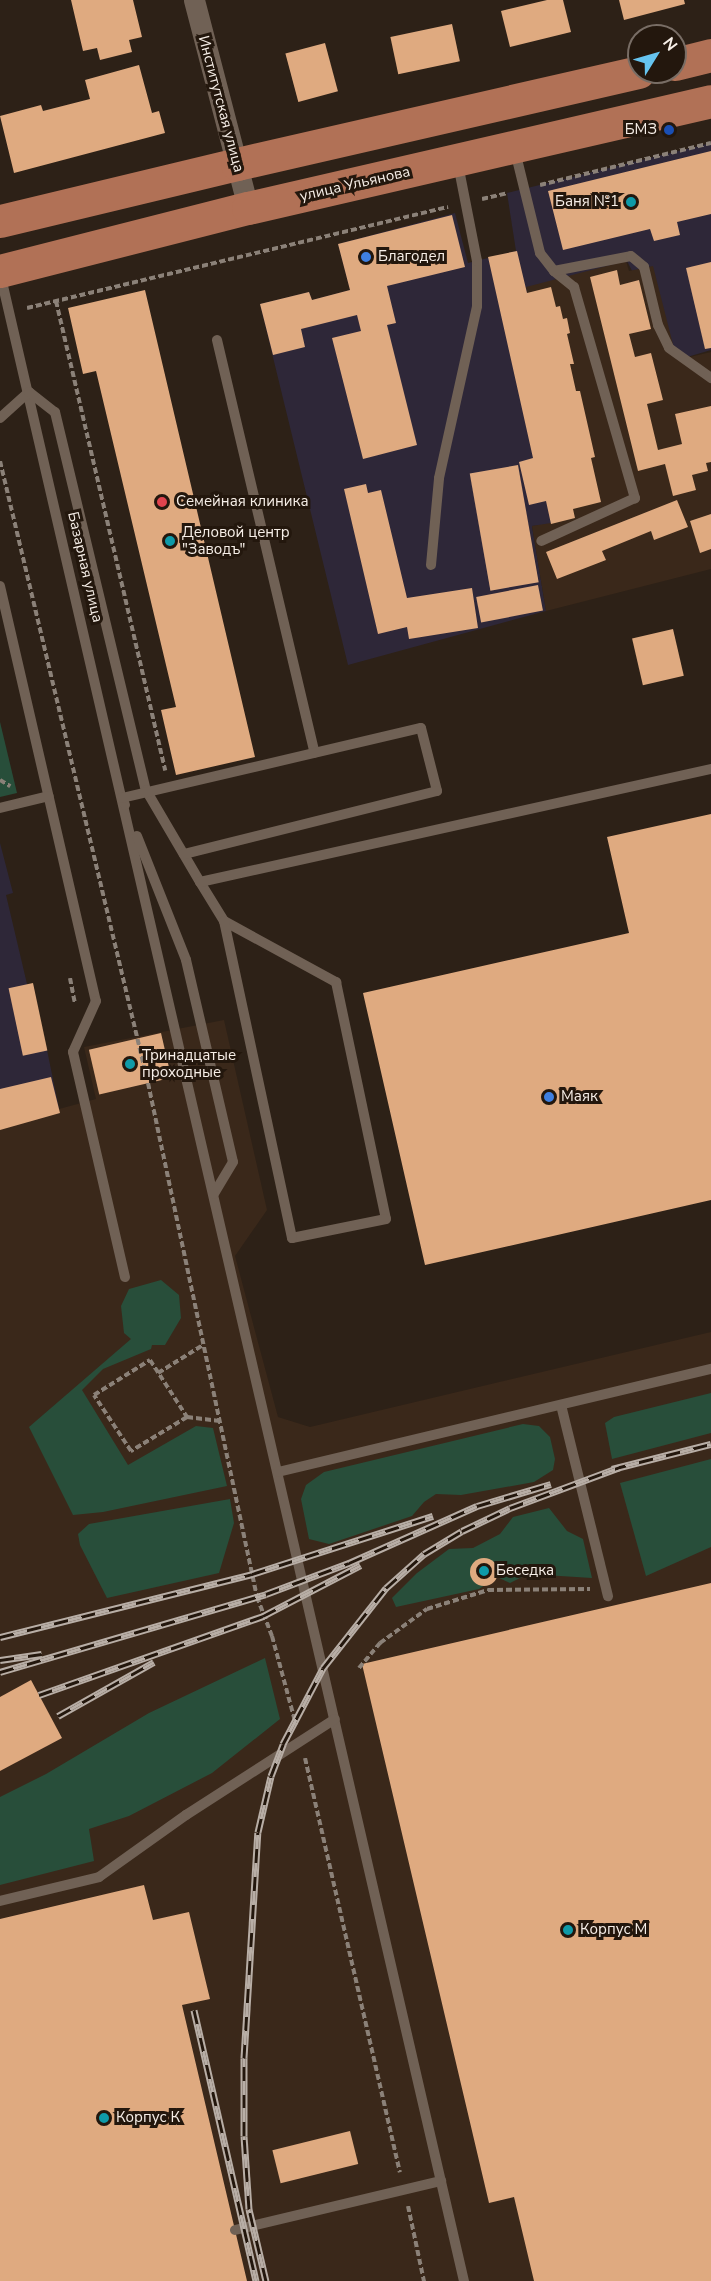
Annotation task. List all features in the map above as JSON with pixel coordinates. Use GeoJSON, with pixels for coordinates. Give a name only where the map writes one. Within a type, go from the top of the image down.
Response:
{"type":"FeatureCollection","features":[{"type":"Feature","properties":{"kind":"main road"},"geometry":{"type":"LineString","coordinates":[[687,60],[711,55]]}},
{"type":"Feature","properties":{"kind":"main road"},"geometry":{"type":"LineString","coordinates":[[0,221],[627,75]]}},
{"type":"Feature","properties":{"kind":"main road","name":"улица Ульянова"},"geometry":{"type":"LineString","coordinates":[[0,271],[248,208],[711,101]]}},
{"type":"Feature","properties":{"kind":"street","name":"Институтская улица"},"geometry":{"type":"LineString","coordinates":[[194,0],[248,208]]}},
{"type":"Feature","properties":{"kind":"lane"},"geometry":{"type":"LineString","coordinates":[[514,146],[540,253],[554,271],[574,287],[635,498],[541,540]]}},
{"type":"Feature","properties":{"kind":"lane"},"geometry":{"type":"LineString","coordinates":[[431,566],[439,478],[477,306],[477,261],[458,160]]}},
{"type":"Feature","properties":{"kind":"lane"},"geometry":{"type":"LineString","coordinates":[[554,271],[631,256],[644,267],[657,325],[669,348],[711,378]]}},
{"type":"Feature","properties":{"kind":"lane","name":"Базарная улица"},"geometry":{"type":"LineString","coordinates":[[0,271],[464,2281]]}},
{"type":"Feature","properties":{"kind":"lane"},"geometry":{"type":"LineString","coordinates":[[218,340],[315,753]]}},
{"type":"Feature","properties":{"kind":"lane"},"geometry":{"type":"LineString","coordinates":[[0,418],[29,392],[55,412],[147,792],[224,921],[292,1238],[386,1219],[336,982],[224,921]]}},
{"type":"Feature","properties":{"kind":"lane"},"geometry":{"type":"LineString","coordinates":[[0,586],[96,1001],[74,1052],[125,1277]]}},
{"type":"Feature","properties":{"kind":"lane"},"geometry":{"type":"LineString","coordinates":[[184,854],[437,791],[421,728],[122,798],[186,960],[201,1024],[233,1162],[214,1194]]}},
{"type":"Feature","properties":{"kind":"lane"},"geometry":{"type":"LineString","coordinates":[[200,882],[711,769]]}},
{"type":"Feature","properties":{"kind":"lane"},"geometry":{"type":"LineString","coordinates":[[0,808],[49,796]]}},
{"type":"Feature","properties":{"kind":"lane"},"geometry":{"type":"LineString","coordinates":[[278,1472],[711,1369]]}},
{"type":"Feature","properties":{"kind":"lane"},"geometry":{"type":"LineString","coordinates":[[561,1404],[604,1592]]}},
{"type":"Feature","properties":{"kind":"lane"},"geometry":{"type":"LineString","coordinates":[[0,1901],[99,1878],[186,1815],[335,1719]]}},
{"type":"Feature","properties":{"kind":"lane"},"geometry":{"type":"LineString","coordinates":[[235,2230],[441,2181]]}},
{"type":"Feature","properties":{"kind":"path"},"geometry":{"type":"LineString","coordinates":[[11,312],[711,143]]}},
{"type":"Feature","properties":{"kind":"path"},"geometry":{"type":"LineString","coordinates":[[56,301],[168,787]]}},
{"type":"Feature","properties":{"kind":"path"},"geometry":{"type":"LineString","coordinates":[[0,461],[148,1083],[257,1597],[272,1636],[301,1741],[424,2281]]}},
{"type":"Feature","properties":{"kind":"path"},"geometry":{"type":"LineString","coordinates":[[158,1373],[203,1344]]}},
{"type":"Feature","properties":{"kind":"path"},"geometry":{"type":"LineString","coordinates":[[187,1417],[150,1360],[94,1395],[131,1451],[187,1417],[220,1421]]}},
{"type":"Feature","properties":{"kind":"path"},"geometry":{"type":"LineString","coordinates":[[359,1668],[380,1643],[427,1610],[488,1590],[604,1592]]}},
{"type":"Feature","properties":{"kind":"shaded area"},"geometry":{"type":"Polygon","coordinates":[[[711,143],[711,350],[677,360],[627,261],[572,495],[551,524],[532,526],[546,611],[348,665],[260,304],[309,292],[312,300],[350,290],[338,244],[455,213],[468,263],[516,251],[507,193],[711,143]]]}},
{"type":"Feature","properties":{"kind":"shaded area"},"geometry":{"type":"Polygon","coordinates":[[[626,261],[629,271],[653,266],[677,360],[711,352],[711,569],[546,611],[532,526],[551,523],[572,495],[526,287],[626,261]]]}},
{"type":"Feature","properties":{"kind":"shaded area"},"geometry":{"type":"Polygon","coordinates":[[[0,843],[13,893],[6,895],[27,984],[47,1050],[60,1113],[0,1130],[0,843]]]}},
{"type":"Feature","properties":{"kind":"shaded area"},"geometry":{"type":"Polygon","coordinates":[[[224,1020],[267,1210],[235,1256],[278,1417],[310,1427],[711,1332],[711,2281],[0,2281],[0,1125],[96,1099],[84,1047],[224,1020]]]}},
{"type":"Feature","properties":{"kind":"green space"},"geometry":{"type":"Polygon","coordinates":[[[0,722],[17,793],[0,797],[0,722]]]}},
{"type":"Feature","properties":{"kind":"green space"},"geometry":{"type":"Polygon","coordinates":[[[161,1280],[179,1295],[181,1318],[165,1345],[152,1345],[151,1349],[103,1369],[82,1390],[128,1465],[196,1426],[213,1428],[227,1486],[103,1512],[73,1515],[29,1427],[131,1339],[124,1333],[121,1306],[129,1289],[161,1280]]]}},
{"type":"Feature","properties":{"kind":"green space"},"geometry":{"type":"Polygon","coordinates":[[[711,1393],[711,1433],[612,1459],[605,1423],[614,1417],[711,1393]]]}},
{"type":"Feature","properties":{"kind":"green space"},"geometry":{"type":"Polygon","coordinates":[[[523,1424],[539,1426],[550,1437],[555,1459],[553,1470],[534,1482],[461,1495],[436,1494],[424,1502],[412,1516],[329,1544],[309,1539],[301,1499],[306,1485],[324,1472],[523,1424]]]}},
{"type":"Feature","properties":{"kind":"green space"},"geometry":{"type":"Polygon","coordinates":[[[711,1459],[711,1547],[646,1576],[620,1483],[711,1459]]]}},
{"type":"Feature","properties":{"kind":"green space"},"geometry":{"type":"Polygon","coordinates":[[[230,1499],[234,1523],[219,1573],[107,1598],[80,1545],[78,1534],[89,1524],[230,1499]]]}},
{"type":"Feature","properties":{"kind":"green space"},"geometry":{"type":"Polygon","coordinates":[[[549,1508],[567,1531],[583,1539],[592,1578],[528,1574],[510,1583],[497,1577],[479,1589],[396,1607],[392,1598],[417,1573],[449,1549],[473,1548],[500,1534],[513,1517],[549,1508]]]}},
{"type":"Feature","properties":{"kind":"green space"},"geometry":{"type":"Polygon","coordinates":[[[265,1658],[280,1719],[212,1773],[129,1816],[89,1829],[94,1861],[0,1885],[0,1797],[46,1774],[149,1713],[265,1658]]]}},
{"type":"Feature","properties":{"kind":"building"},"geometry":{"type":"Polygon","coordinates":[[[71,0],[133,0],[142,37],[129,40],[132,52],[100,60],[97,48],[83,51],[71,0]]]}},
{"type":"Feature","properties":{"kind":"building"},"geometry":{"type":"Polygon","coordinates":[[[547,0],[563,0],[571,32],[510,47],[501,11],[547,0]]]}},
{"type":"Feature","properties":{"kind":"building"},"geometry":{"type":"Polygon","coordinates":[[[619,0],[684,0],[685,4],[624,20],[619,0]]]}},
{"type":"Feature","properties":{"kind":"building"},"geometry":{"type":"Polygon","coordinates":[[[452,24],[460,61],[398,74],[390,37],[452,24]]]}},
{"type":"Feature","properties":{"kind":"building"},"geometry":{"type":"Polygon","coordinates":[[[325,43],[338,91],[298,102],[285,54],[325,43]]]}},
{"type":"Feature","properties":{"kind":"building"},"geometry":{"type":"Polygon","coordinates":[[[139,65],[152,113],[159,111],[165,133],[14,173],[0,116],[41,105],[43,111],[90,99],[85,80],[139,65]]]}},
{"type":"Feature","properties":{"kind":"building","name":"Баня №1"},"geometry":{"type":"Polygon","coordinates":[[[711,151],[711,214],[677,222],[680,235],[654,241],[650,229],[563,250],[548,191],[711,151]]]}},
{"type":"Feature","properties":{"kind":"building"},"geometry":{"type":"Polygon","coordinates":[[[452,215],[465,267],[387,286],[396,323],[387,325],[417,445],[363,459],[332,338],[361,331],[357,315],[301,329],[305,347],[273,355],[260,304],[309,292],[312,300],[350,290],[338,244],[452,215]]]}},
{"type":"Feature","properties":{"kind":"building"},"geometry":{"type":"Polygon","coordinates":[[[517,251],[527,293],[551,287],[556,307],[560,306],[563,319],[567,318],[570,333],[567,334],[574,364],[570,364],[576,391],[580,391],[595,457],[591,458],[601,502],[573,509],[575,518],[551,524],[546,501],[529,505],[519,462],[533,458],[488,257],[517,251]]]}},
{"type":"Feature","properties":{"kind":"building"},"geometry":{"type":"Polygon","coordinates":[[[711,262],[711,348],[705,349],[686,268],[711,262]]]}},
{"type":"Feature","properties":{"kind":"building"},"geometry":{"type":"Polygon","coordinates":[[[617,270],[620,285],[639,280],[651,329],[629,334],[635,357],[651,353],[663,400],[647,404],[658,450],[682,444],[675,414],[711,406],[711,462],[706,463],[708,471],[692,475],[696,490],[673,496],[665,464],[638,471],[590,277],[617,270]]]}},
{"type":"Feature","properties":{"kind":"building","name":"Деловой центр \"Заводъ\""},"geometry":{"type":"Polygon","coordinates":[[[145,290],[255,757],[176,775],[161,710],[176,707],[96,371],[83,374],[68,308],[145,290]]]}},
{"type":"Feature","properties":{"kind":"building"},"geometry":{"type":"Polygon","coordinates":[[[518,465],[539,582],[490,591],[470,474],[518,465]]]}},
{"type":"Feature","properties":{"kind":"building"},"geometry":{"type":"Polygon","coordinates":[[[366,484],[368,493],[381,490],[407,598],[472,588],[478,628],[409,639],[407,627],[378,634],[344,489],[366,484]]]}},
{"type":"Feature","properties":{"kind":"building"},"geometry":{"type":"Polygon","coordinates":[[[677,500],[688,527],[654,540],[651,531],[602,551],[606,560],[557,579],[546,552],[677,500]]]}},
{"type":"Feature","properties":{"kind":"building"},"geometry":{"type":"Polygon","coordinates":[[[711,514],[711,549],[700,553],[690,521],[711,514]]]}},
{"type":"Feature","properties":{"kind":"building"},"geometry":{"type":"Polygon","coordinates":[[[538,585],[543,611],[481,623],[476,597],[538,585]]]}},
{"type":"Feature","properties":{"kind":"building"},"geometry":{"type":"Polygon","coordinates":[[[673,629],[684,676],[643,685],[632,638],[673,629]]]}},
{"type":"Feature","properties":{"kind":"building","name":"Маяк"},"geometry":{"type":"Polygon","coordinates":[[[711,814],[711,1200],[425,1265],[363,993],[629,933],[607,837],[711,814]]]}},
{"type":"Feature","properties":{"kind":"building"},"geometry":{"type":"Polygon","coordinates":[[[33,983],[47,1050],[23,1056],[9,988],[33,983]]]}},
{"type":"Feature","properties":{"kind":"building","name":"Тринадцатые проходные"},"geometry":{"type":"Polygon","coordinates":[[[161,1033],[171,1078],[99,1094],[89,1050],[161,1033]]]}},
{"type":"Feature","properties":{"kind":"building"},"geometry":{"type":"Polygon","coordinates":[[[51,1077],[60,1113],[0,1130],[0,1089],[51,1077]]]}},
{"type":"Feature","properties":{"kind":"building","name":"Беседка"},"geometry":{"type":"Polygon","coordinates":[[[484,1558],[494,1562],[498,1572],[494,1582],[484,1586],[474,1582],[470,1572],[474,1562],[484,1558]]]}},
{"type":"Feature","properties":{"kind":"building","name":"Корпус М"},"geometry":{"type":"Polygon","coordinates":[[[711,1583],[711,2281],[534,2281],[514,2197],[489,2203],[362,1664],[711,1583]]]}},
{"type":"Feature","properties":{"kind":"building"},"geometry":{"type":"Polygon","coordinates":[[[31,1680],[62,1738],[0,1771],[0,1697],[31,1680]]]}},
{"type":"Feature","properties":{"kind":"building","name":"Корпус К"},"geometry":{"type":"Polygon","coordinates":[[[144,1885],[153,1920],[189,1912],[210,1999],[182,2005],[247,2281],[0,2281],[0,1919],[144,1885]]]}},
{"type":"Feature","properties":{"kind":"building"},"geometry":{"type":"Polygon","coordinates":[[[350,2131],[358,2164],[281,2183],[272,2150],[350,2131]]]}},
{"type":"Feature","properties":{"kind":"railway"},"geometry":{"type":"LineString","coordinates":[[612,1469],[711,1444]]}},
{"type":"Feature","properties":{"kind":"railway"},"geometry":{"type":"LineString","coordinates":[[266,2281],[249,2209],[244,2136],[244,2058],[258,1832],[271,1776],[283,1744],[323,1668],[386,1588],[424,1554],[462,1531],[510,1508],[620,1467]]}},
{"type":"Feature","properties":{"kind":"railway"},"geometry":{"type":"LineString","coordinates":[[0,1672],[266,1594],[349,1563],[477,1506],[551,1484]]}},
{"type":"Feature","properties":{"kind":"railway"},"geometry":{"type":"LineString","coordinates":[[0,1637],[252,1574],[433,1516]]}},
{"type":"Feature","properties":{"kind":"railway"},"geometry":{"type":"LineString","coordinates":[[39,1695],[263,1616],[361,1565]]}},
{"type":"Feature","properties":{"kind":"railway"},"geometry":{"type":"LineString","coordinates":[[0,1660],[42,1654]]}},
{"type":"Feature","properties":{"kind":"railway"},"geometry":{"type":"LineString","coordinates":[[58,1716],[154,1662]]}},
{"type":"Feature","properties":{"kind":"railway"},"geometry":{"type":"LineString","coordinates":[[194,2010],[256,2281]]}},
{"type":"Feature","properties":{"kind":"place","name":"БМЗ"},"geometry":{"type":"Point","coordinates":[669,130]}},
{"type":"Feature","properties":{"kind":"place","name":"Баня №1"},"geometry":{"type":"Point","coordinates":[631,202]}},
{"type":"Feature","properties":{"kind":"place","name":"Благодел"},"geometry":{"type":"Point","coordinates":[366,257]}},
{"type":"Feature","properties":{"kind":"place","name":"Семейная клиника"},"geometry":{"type":"Point","coordinates":[162,502]}},
{"type":"Feature","properties":{"kind":"place","name":"Деловой центр \"Заводъ\""},"geometry":{"type":"Point","coordinates":[170,541]}},
{"type":"Feature","properties":{"kind":"place","name":"Тринадцатые проходные"},"geometry":{"type":"Point","coordinates":[130,1064]}},
{"type":"Feature","properties":{"kind":"place","name":"Маяк"},"geometry":{"type":"Point","coordinates":[549,1097]}},
{"type":"Feature","properties":{"kind":"place","name":"Беседка"},"geometry":{"type":"Point","coordinates":[484,1571]}},
{"type":"Feature","properties":{"kind":"place","name":"Корпус М"},"geometry":{"type":"Point","coordinates":[568,1930]}},
{"type":"Feature","properties":{"kind":"place","name":"Корпус К"},"geometry":{"type":"Point","coordinates":[104,2118]}}]}
